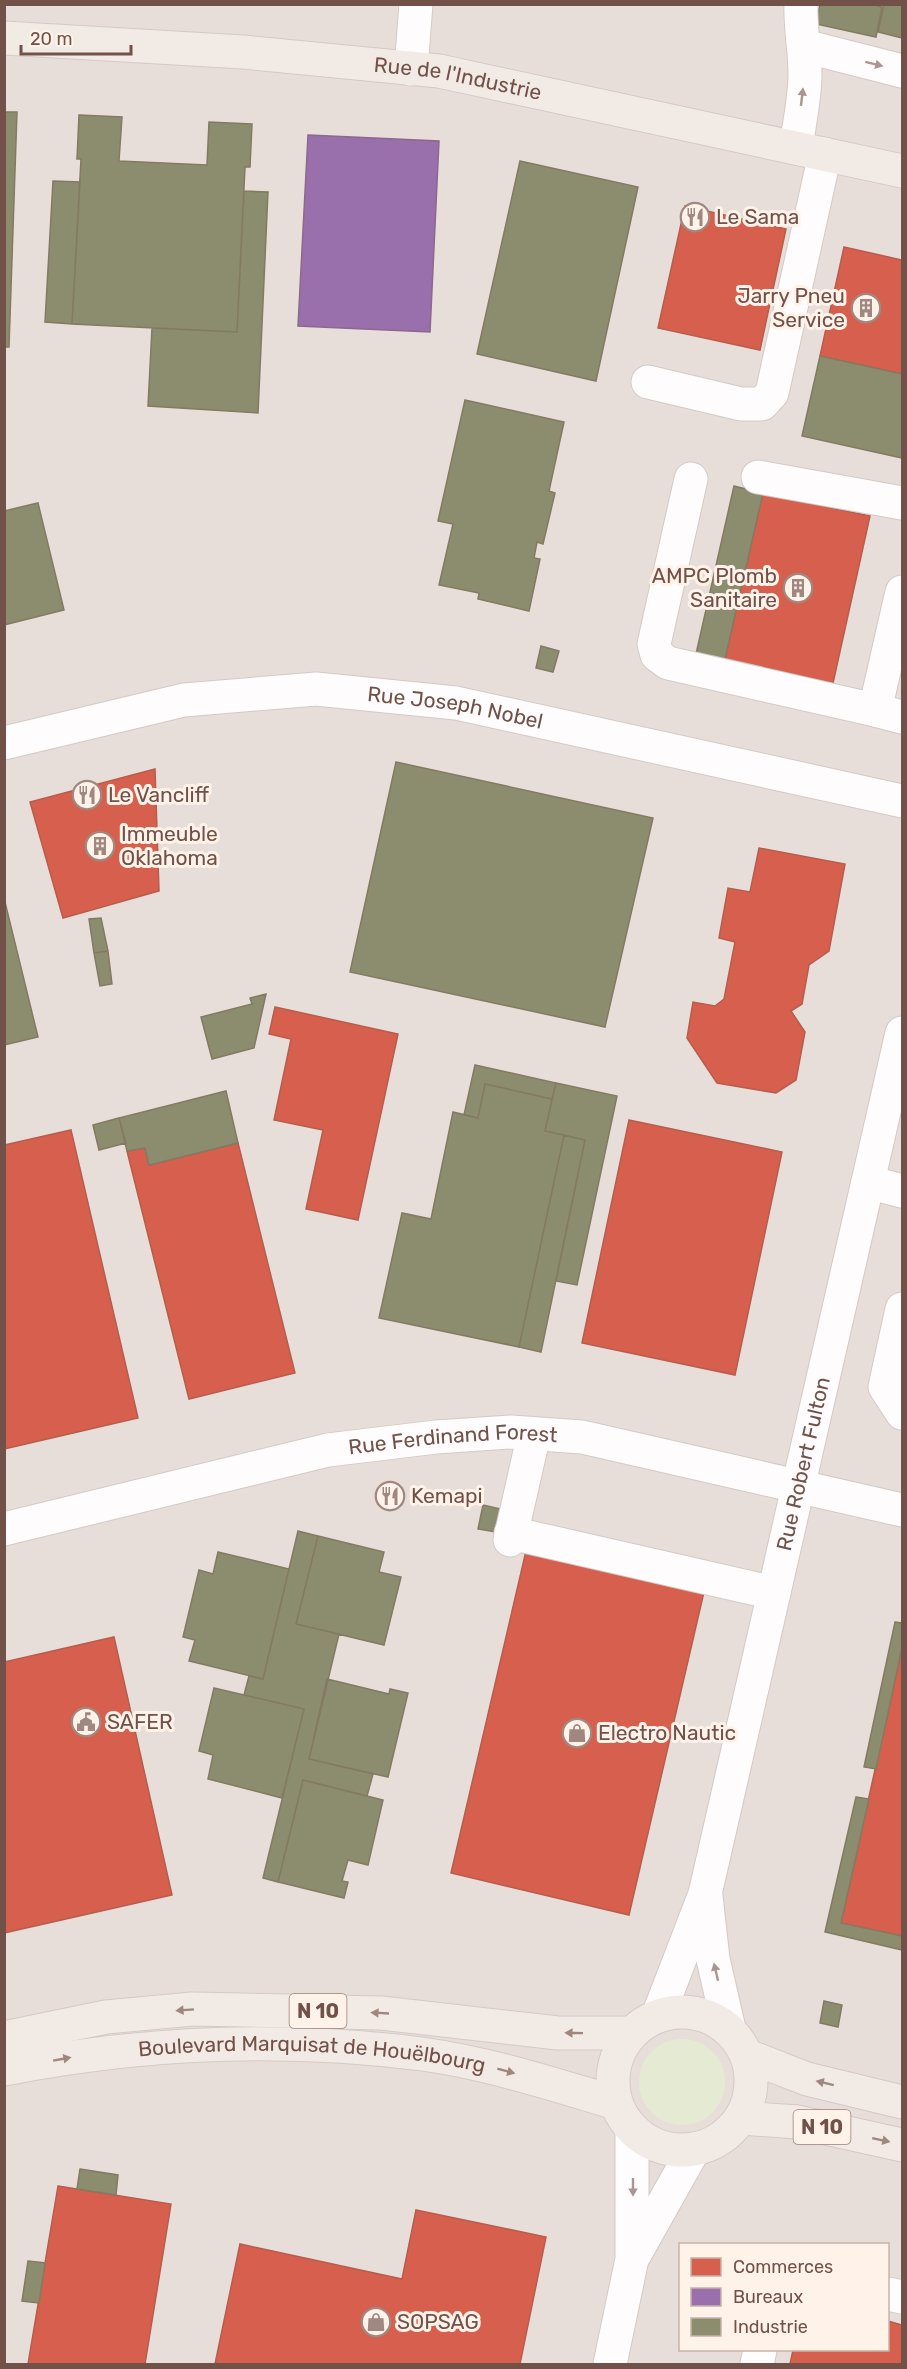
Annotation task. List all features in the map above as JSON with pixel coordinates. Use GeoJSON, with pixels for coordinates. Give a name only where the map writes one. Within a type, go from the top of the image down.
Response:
{"type":"FeatureCollection","features":[{"type":"Feature","properties":{"kind":"main road","name":"Rue de l'Industrie"},"geometry":{"type":"LineString","coordinates":[[4,38],[243,52],[439,71],[903,171]]}},
{"type":"Feature","properties":{"kind":"main road","name":"Boulevard Marquisat de Houëlbourg"},"geometry":{"type":"LineString","coordinates":[[4,2038],[106,2017],[192,2009],[381,2013],[558,2033],[645,2025]]}},
{"type":"Feature","properties":{"kind":"main road"},"geometry":{"type":"LineString","coordinates":[[676,2012],[695,2013],[713,2019],[729,2029],[748,2056],[752,2082],[749,2101],[741,2118],[714,2142],[694,2149],[671,2150],[650,2142],[624,2116],[613,2082],[616,2060],[624,2042],[645,2025],[676,2012]]}},
{"type":"Feature","properties":{"kind":"main road","name":"Boulevard Marquisat de Houëlbourg"},"geometry":{"type":"LineString","coordinates":[[4,2069],[84,2055],[155,2047],[247,2043],[362,2048],[422,2054],[481,2065],[624,2116]]}},
{"type":"Feature","properties":{"kind":"main road","name":"N 10"},"geometry":{"type":"LineString","coordinates":[[748,2056],[807,2079],[903,2102]]}},
{"type":"Feature","properties":{"kind":"main road","name":"N 10"},"geometry":{"type":"LineString","coordinates":[[741,2118],[798,2122],[903,2145]]}},
{"type":"Feature","properties":{"kind":"street"},"geometry":{"type":"LineString","coordinates":[[411,69],[416,4]]}},
{"type":"Feature","properties":{"kind":"street"},"geometry":{"type":"LineString","coordinates":[[648,382],[741,404],[762,404],[772,393],[810,151],[804,46],[800,24],[801,4]]}},
{"type":"Feature","properties":{"kind":"street"},"geometry":{"type":"LineString","coordinates":[[804,46],[903,71]]}},
{"type":"Feature","properties":{"kind":"street"},"geometry":{"type":"LineString","coordinates":[[758,477],[903,503]]}},
{"type":"Feature","properties":{"kind":"street"},"geometry":{"type":"LineString","coordinates":[[691,479],[654,644],[657,655],[668,663],[889,713],[903,592]]}},
{"type":"Feature","properties":{"kind":"street","name":"Rue Joseph Nobel"},"geometry":{"type":"LineString","coordinates":[[4,743],[184,700],[316,689],[456,703],[903,801]]}},
{"type":"Feature","properties":{"kind":"street","name":"Rue Robert Fulton"},"geometry":{"type":"LineString","coordinates":[[645,2025],[705,1894],[903,1033]]}},
{"type":"Feature","properties":{"kind":"street"},"geometry":{"type":"LineString","coordinates":[[868,1182],[903,1191]]}},
{"type":"Feature","properties":{"kind":"street"},"geometry":{"type":"LineString","coordinates":[[903,1309],[885,1387],[903,1413]]}},
{"type":"Feature","properties":{"kind":"street","name":"Rue Ferdinand Forest"},"geometry":{"type":"LineString","coordinates":[[4,1529],[328,1450],[436,1437],[511,1432],[582,1437],[903,1510]]}},
{"type":"Feature","properties":{"kind":"street"},"geometry":{"type":"LineString","coordinates":[[534,1434],[511,1536],[774,1593]]}},
{"type":"Feature","properties":{"kind":"street","name":"Rue Robert Fulton"},"geometry":{"type":"LineString","coordinates":[[705,1894],[713,1959],[729,2029]]}},
{"type":"Feature","properties":{"kind":"street"},"geometry":{"type":"LineString","coordinates":[[610,2364],[632,2259],[624,2116]]}},
{"type":"Feature","properties":{"kind":"street"},"geometry":{"type":"LineString","coordinates":[[632,2259],[694,2149]]}},
{"type":"Feature","properties":{"kind":"shaded area"},"geometry":{"type":"Polygon","coordinates":[[[5,5],[902,5],[902,2364],[5,2364],[5,5]]]}},
{"type":"Feature","properties":{"kind":"green space"},"geometry":{"type":"Polygon","coordinates":[[[674,2039],[690,2039],[713,2051],[722,2065],[725,2082],[722,2099],[713,2113],[690,2125],[674,2125],[658,2118],[646,2106],[639,2090],[639,2074],[646,2058],[658,2046],[674,2039]]]}},
{"type":"Feature","properties":{"kind":"building: Commerces"},"geometry":{"type":"Polygon","coordinates":[[[685,206],[786,229],[760,350],[658,328],[685,206]]]}},
{"type":"Feature","properties":{"kind":"building: Commerces","name":"Jarry Pneu Service"},"geometry":{"type":"Polygon","coordinates":[[[844,247],[902,260],[902,374],[820,356],[844,247]]]}},
{"type":"Feature","properties":{"kind":"building: Commerces","name":"AMPC Plomb Sanitaire"},"geometry":{"type":"Polygon","coordinates":[[[763,493],[870,516],[833,683],[725,659],[763,493]]]}},
{"type":"Feature","properties":{"kind":"building: Commerces","name":"Immeuble Oklahoma"},"geometry":{"type":"Polygon","coordinates":[[[155,769],[159,891],[63,918],[30,802],[155,769]]]}},
{"type":"Feature","properties":{"kind":"building: Commerces"},"geometry":{"type":"Polygon","coordinates":[[[759,848],[845,864],[829,951],[809,965],[802,1004],[791,1011],[805,1032],[796,1080],[776,1093],[717,1083],[687,1038],[693,1002],[715,1006],[724,999],[735,942],[719,938],[728,888],[750,892],[759,848]]]}},
{"type":"Feature","properties":{"kind":"building: Commerces"},"geometry":{"type":"Polygon","coordinates":[[[275,1007],[398,1034],[358,1220],[306,1209],[323,1130],[274,1120],[291,1039],[269,1034],[275,1007]]]}},
{"type":"Feature","properties":{"kind":"building: Commerces"},"geometry":{"type":"Polygon","coordinates":[[[629,1120],[782,1152],[735,1375],[582,1343],[629,1120]]]}},
{"type":"Feature","properties":{"kind":"building: Commerces"},"geometry":{"type":"Polygon","coordinates":[[[71,1130],[138,1418],[4,1449],[4,1145],[71,1130]]]}},
{"type":"Feature","properties":{"kind":"building: Commerces"},"geometry":{"type":"Polygon","coordinates":[[[238,1143],[295,1373],[189,1399],[127,1151],[145,1148],[149,1165],[238,1143]]]}},
{"type":"Feature","properties":{"kind":"building: Commerces","name":"Electro Nautic"},"geometry":{"type":"Polygon","coordinates":[[[526,1551],[704,1592],[629,1915],[451,1873],[526,1551]]]}},
{"type":"Feature","properties":{"kind":"building: Commerces"},"geometry":{"type":"Polygon","coordinates":[[[114,1637],[172,1895],[4,1933],[4,1662],[114,1637]]]}},
{"type":"Feature","properties":{"kind":"building: Commerces"},"geometry":{"type":"Polygon","coordinates":[[[902,1648],[902,1936],[841,1923],[902,1648]]]}},
{"type":"Feature","properties":{"kind":"building: Commerces"},"geometry":{"type":"Polygon","coordinates":[[[58,2186],[171,2204],[145,2364],[28,2364],[58,2186]]]}},
{"type":"Feature","properties":{"kind":"building: Commerces","name":"SOPSAG"},"geometry":{"type":"Polygon","coordinates":[[[416,2210],[546,2237],[520,2364],[215,2364],[240,2244],[402,2279],[416,2210]]]}},
{"type":"Feature","properties":{"kind":"building: Commerces"},"geometry":{"type":"Polygon","coordinates":[[[889,2321],[902,2325],[902,2364],[790,2364],[793,2351],[889,2351],[889,2321]]]}},
{"type":"Feature","properties":{"kind":"building: Bureaux"},"geometry":{"type":"Polygon","coordinates":[[[308,135],[439,141],[430,332],[298,326],[308,135]]]}},
{"type":"Feature","properties":{"kind":"building: Industrie"},"geometry":{"type":"Polygon","coordinates":[[[820,4],[872,4],[882,7],[876,37],[816,24],[820,4]]]}},
{"type":"Feature","properties":{"kind":"building: Industrie"},"geometry":{"type":"Polygon","coordinates":[[[884,4],[902,4],[902,38],[878,32],[884,4]]]}},
{"type":"Feature","properties":{"kind":"building: Industrie"},"geometry":{"type":"Polygon","coordinates":[[[4,112],[17,112],[9,347],[4,347],[4,112]]]}},
{"type":"Feature","properties":{"kind":"building: Industrie"},"geometry":{"type":"Polygon","coordinates":[[[79,115],[122,117],[119,161],[207,165],[209,122],[252,124],[250,167],[245,167],[237,332],[72,324],[81,159],[77,159],[79,115]]]}},
{"type":"Feature","properties":{"kind":"building: Industrie"},"geometry":{"type":"Polygon","coordinates":[[[520,161],[638,187],[596,381],[477,354],[520,161]]]}},
{"type":"Feature","properties":{"kind":"building: Industrie"},"geometry":{"type":"Polygon","coordinates":[[[53,181],[80,182],[72,324],[45,322],[53,181]]]}},
{"type":"Feature","properties":{"kind":"building: Industrie"},"geometry":{"type":"Polygon","coordinates":[[[244,191],[268,192],[258,413],[148,406],[152,328],[237,332],[244,191]]]}},
{"type":"Feature","properties":{"kind":"building: Industrie"},"geometry":{"type":"Polygon","coordinates":[[[820,356],[902,374],[902,458],[802,436],[820,356]]]}},
{"type":"Feature","properties":{"kind":"building: Industrie"},"geometry":{"type":"Polygon","coordinates":[[[465,400],[564,422],[549,491],[555,493],[543,544],[537,542],[534,558],[540,559],[529,611],[478,599],[479,593],[439,585],[453,524],[438,521],[465,400]]]}},
{"type":"Feature","properties":{"kind":"building: Industrie"},"geometry":{"type":"Polygon","coordinates":[[[734,486],[763,493],[725,659],[696,654],[734,486]]]}},
{"type":"Feature","properties":{"kind":"building: Industrie"},"geometry":{"type":"Polygon","coordinates":[[[38,503],[64,610],[4,625],[4,511],[38,503]]]}},
{"type":"Feature","properties":{"kind":"building: Industrie"},"geometry":{"type":"Polygon","coordinates":[[[541,646],[559,651],[553,672],[536,668],[541,646]]]}},
{"type":"Feature","properties":{"kind":"building: Industrie"},"geometry":{"type":"Polygon","coordinates":[[[396,762],[653,818],[605,1027],[350,972],[396,762]]]}},
{"type":"Feature","properties":{"kind":"building: Industrie"},"geometry":{"type":"Polygon","coordinates":[[[4,898],[38,1037],[4,1045],[4,898]]]}},
{"type":"Feature","properties":{"kind":"building: Industrie"},"geometry":{"type":"Polygon","coordinates":[[[101,918],[108,951],[94,953],[89,919],[101,918]]]}},
{"type":"Feature","properties":{"kind":"building: Industrie"},"geometry":{"type":"Polygon","coordinates":[[[108,951],[112,984],[100,986],[94,953],[108,951]]]}},
{"type":"Feature","properties":{"kind":"building: Industrie"},"geometry":{"type":"Polygon","coordinates":[[[266,994],[254,1048],[212,1059],[201,1017],[252,1004],[250,998],[266,994]]]}},
{"type":"Feature","properties":{"kind":"building: Industrie"},"geometry":{"type":"Polygon","coordinates":[[[475,1065],[556,1083],[552,1099],[485,1084],[478,1118],[464,1115],[475,1065]]]}},
{"type":"Feature","properties":{"kind":"building: Industrie"},"geometry":{"type":"Polygon","coordinates":[[[556,1083],[617,1096],[577,1285],[556,1281],[585,1140],[545,1131],[556,1083]]]}},
{"type":"Feature","properties":{"kind":"building: Industrie"},"geometry":{"type":"Polygon","coordinates":[[[485,1084],[552,1099],[545,1131],[564,1135],[519,1347],[379,1318],[402,1213],[431,1219],[453,1112],[478,1118],[485,1084]]]}},
{"type":"Feature","properties":{"kind":"building: Industrie"},"geometry":{"type":"Polygon","coordinates":[[[226,1091],[238,1143],[149,1165],[145,1148],[127,1151],[119,1118],[226,1091]]]}},
{"type":"Feature","properties":{"kind":"building: Industrie"},"geometry":{"type":"Polygon","coordinates":[[[119,1118],[126,1143],[99,1150],[93,1125],[119,1118]]]}},
{"type":"Feature","properties":{"kind":"building: Industrie"},"geometry":{"type":"Polygon","coordinates":[[[564,1135],[585,1140],[541,1352],[519,1347],[564,1135]]]}},
{"type":"Feature","properties":{"kind":"building: Industrie"},"geometry":{"type":"Polygon","coordinates":[[[483,1505],[505,1510],[501,1533],[478,1529],[483,1505]]]}},
{"type":"Feature","properties":{"kind":"building: Industrie"},"geometry":{"type":"Polygon","coordinates":[[[298,1531],[318,1536],[296,1624],[339,1634],[309,1759],[373,1774],[367,1796],[303,1780],[278,1882],[263,1878],[304,1709],[244,1695],[249,1676],[263,1679],[298,1531]]]}},
{"type":"Feature","properties":{"kind":"building: Industrie"},"geometry":{"type":"Polygon","coordinates":[[[318,1536],[384,1552],[379,1572],[401,1577],[384,1645],[296,1624],[318,1536]]]}},
{"type":"Feature","properties":{"kind":"building: Industrie"},"geometry":{"type":"Polygon","coordinates":[[[218,1552],[289,1569],[263,1679],[189,1661],[195,1640],[183,1637],[199,1570],[213,1574],[218,1552]]]}},
{"type":"Feature","properties":{"kind":"building: Industrie"},"geometry":{"type":"Polygon","coordinates":[[[895,1622],[902,1623],[902,1648],[876,1769],[864,1767],[895,1622]]]}},
{"type":"Feature","properties":{"kind":"building: Industrie"},"geometry":{"type":"Polygon","coordinates":[[[327,1679],[389,1694],[390,1689],[408,1693],[388,1777],[309,1759],[327,1679]]]}},
{"type":"Feature","properties":{"kind":"building: Industrie"},"geometry":{"type":"Polygon","coordinates":[[[214,1688],[304,1709],[282,1798],[208,1779],[213,1755],[199,1751],[214,1688]]]}},
{"type":"Feature","properties":{"kind":"building: Industrie"},"geometry":{"type":"Polygon","coordinates":[[[303,1780],[383,1800],[368,1865],[348,1860],[342,1881],[348,1882],[344,1898],[278,1882],[303,1780]]]}},
{"type":"Feature","properties":{"kind":"building: Industrie"},"geometry":{"type":"Polygon","coordinates":[[[856,1797],[869,1799],[841,1923],[902,1936],[902,1950],[825,1932],[856,1797]]]}},
{"type":"Feature","properties":{"kind":"building: Industrie"},"geometry":{"type":"Polygon","coordinates":[[[824,2001],[842,2005],[838,2027],[820,2023],[824,2001]]]}},
{"type":"Feature","properties":{"kind":"building: Industrie"},"geometry":{"type":"Polygon","coordinates":[[[80,2169],[118,2175],[116,2195],[77,2189],[80,2169]]]}},
{"type":"Feature","properties":{"kind":"building: Industrie"},"geometry":{"type":"Polygon","coordinates":[[[28,2261],[45,2263],[39,2303],[22,2301],[28,2261]]]}},
{"type":"Feature","properties":{"kind":"place","name":"Le Sama"},"geometry":{"type":"Point","coordinates":[695,217]}},
{"type":"Feature","properties":{"kind":"place","name":"Jarry Pneu Service"},"geometry":{"type":"Point","coordinates":[866,308]}},
{"type":"Feature","properties":{"kind":"place","name":"AMPC Plomb Sanitaire"},"geometry":{"type":"Point","coordinates":[798,588]}},
{"type":"Feature","properties":{"kind":"place","name":"Le Vancliff"},"geometry":{"type":"Point","coordinates":[87,795]}},
{"type":"Feature","properties":{"kind":"place","name":"Immeuble Oklahoma"},"geometry":{"type":"Point","coordinates":[100,846]}},
{"type":"Feature","properties":{"kind":"place","name":"Kemapi"},"geometry":{"type":"Point","coordinates":[390,1496]}},
{"type":"Feature","properties":{"kind":"place","name":"SAFER"},"geometry":{"type":"Point","coordinates":[86,1722]}},
{"type":"Feature","properties":{"kind":"place","name":"Electro Nautic"},"geometry":{"type":"Point","coordinates":[577,1733]}},
{"type":"Feature","properties":{"kind":"place","name":"SOPSAG"},"geometry":{"type":"Point","coordinates":[376,2322]}}]}
